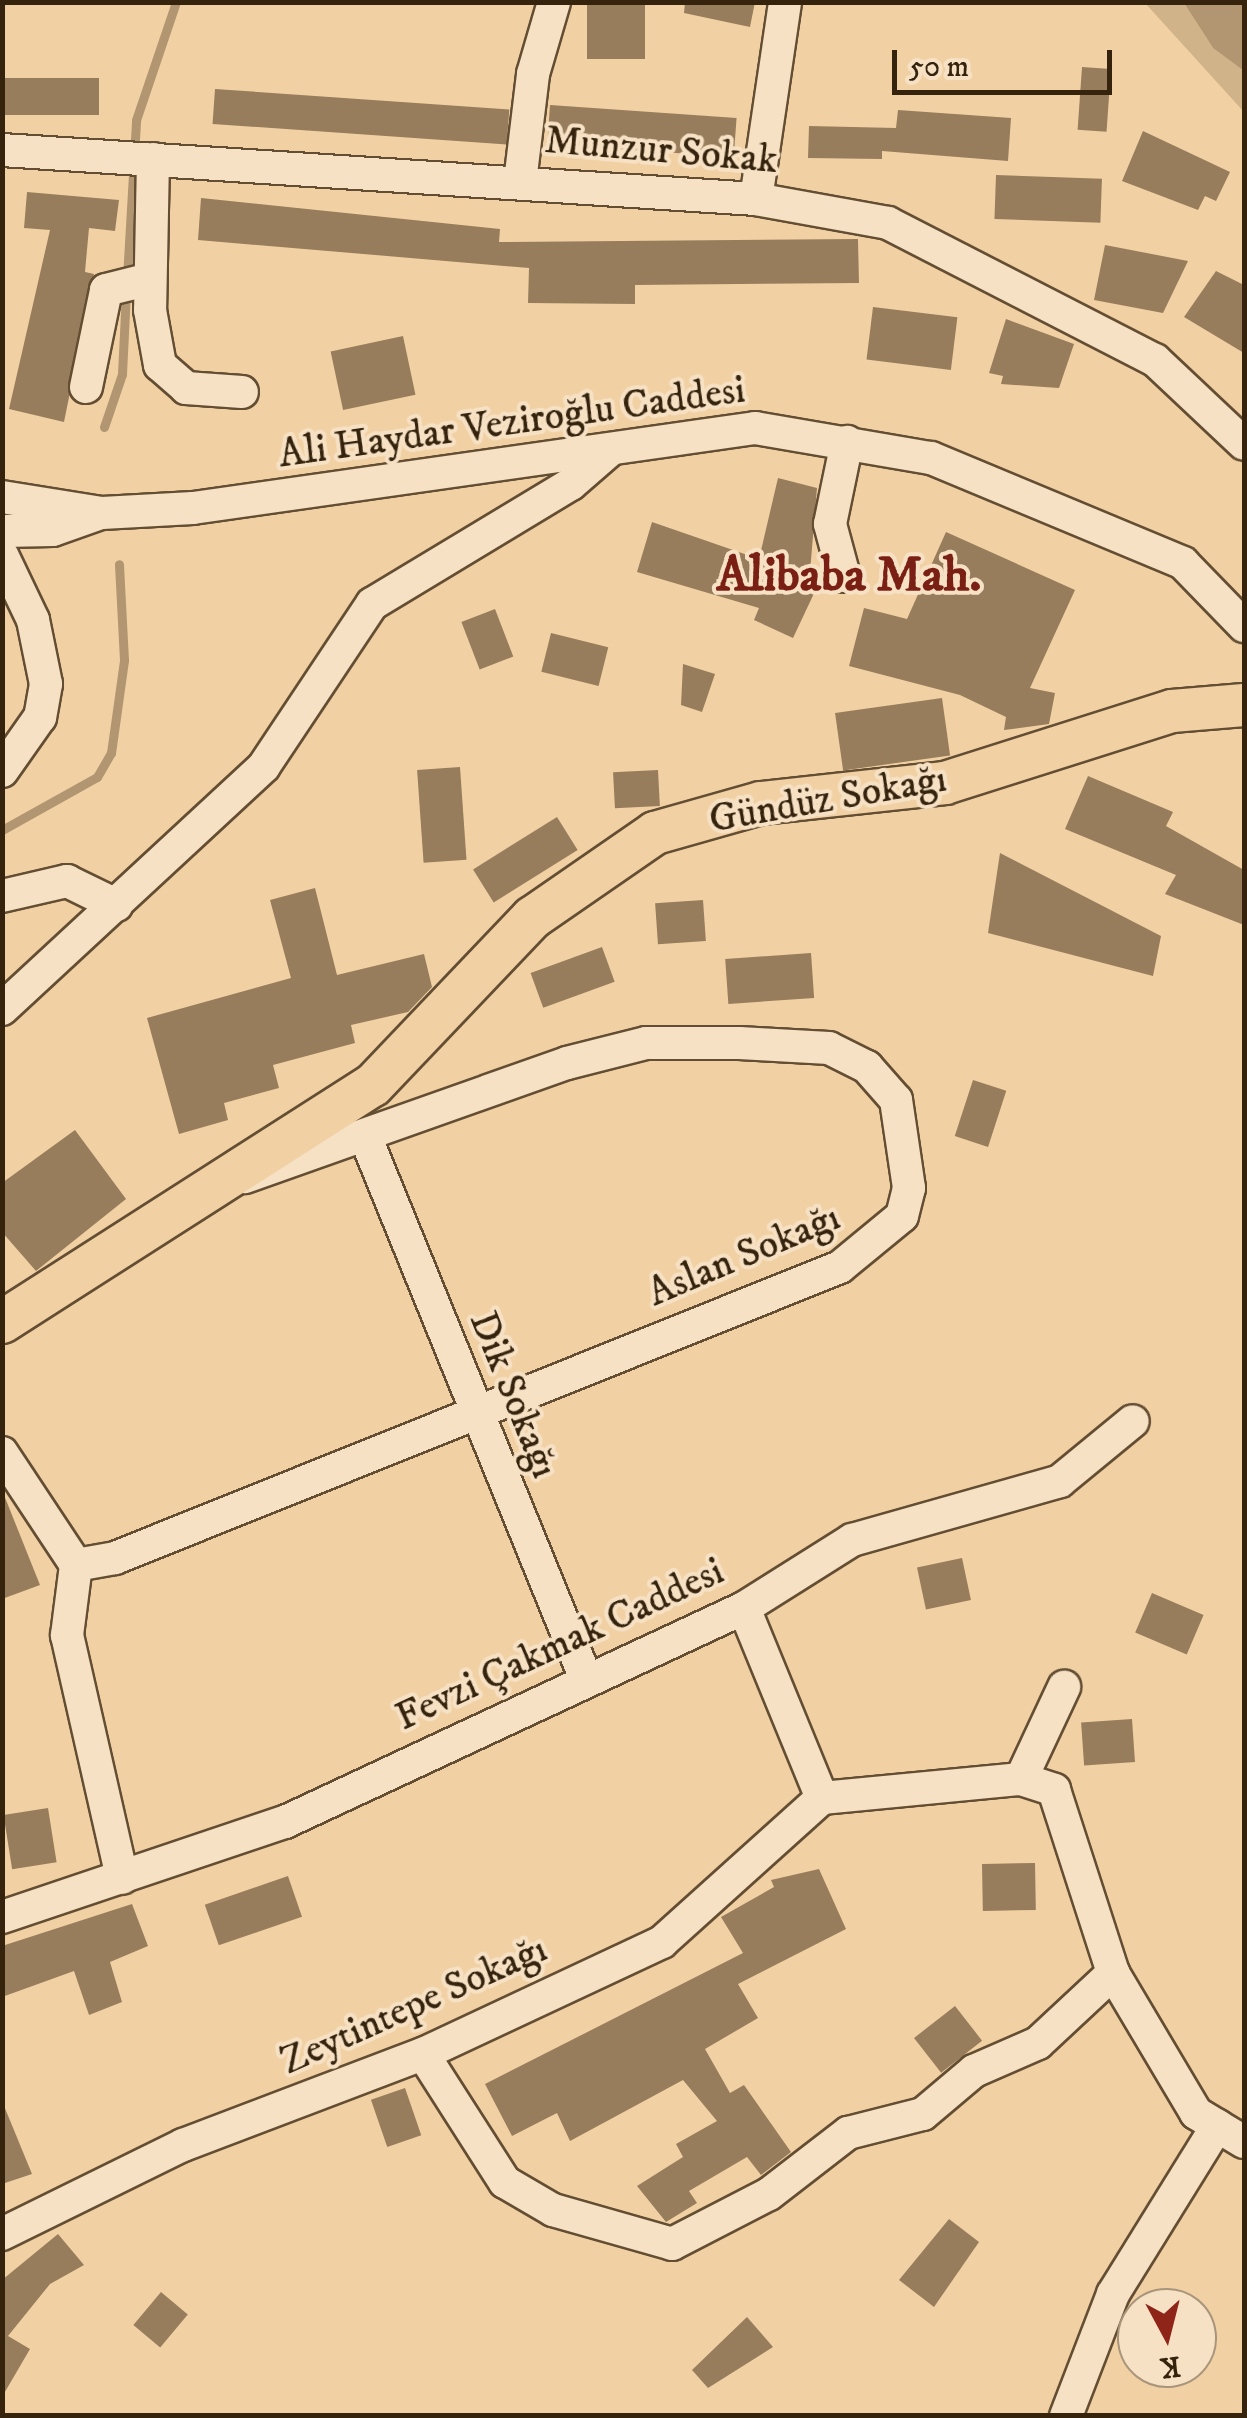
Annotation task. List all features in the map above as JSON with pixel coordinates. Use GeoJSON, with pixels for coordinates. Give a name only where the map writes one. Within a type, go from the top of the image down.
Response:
{"type":"FeatureCollection","features":[{"type":"Feature","properties":{"kind":"main road","name":"Gündüz Sokağı"},"geometry":{"type":"LineString","coordinates":[[2,1322],[231,1182],[372,1085],[532,918],[655,833],[761,803],[945,783],[1172,711],[1244,705]]}},
{"type":"Feature","properties":{"kind":"street"},"geometry":{"type":"LineString","coordinates":[[520,182],[533,74],[554,2]]}},
{"type":"Feature","properties":{"kind":"street"},"geometry":{"type":"LineString","coordinates":[[756,199],[785,2]]}},
{"type":"Feature","properties":{"kind":"street","name":"Munzur Sokak"},"geometry":{"type":"LineString","coordinates":[[2,150],[756,199],[860,216],[936,241],[1155,360],[1244,444]]}},
{"type":"Feature","properties":{"kind":"street"},"geometry":{"type":"LineString","coordinates":[[86,387],[132,281],[154,159]]}},
{"type":"Feature","properties":{"kind":"street"},"geometry":{"type":"LineString","coordinates":[[132,281],[155,350],[172,380],[242,392]]}},
{"type":"Feature","properties":{"kind":"street","name":"Ali Haydar Veziroğlu Caddesi"},"geometry":{"type":"LineString","coordinates":[[102,513],[333,493],[756,428],[931,458],[1183,563],[1244,626]]}},
{"type":"Feature","properties":{"kind":"street"},"geometry":{"type":"LineString","coordinates":[[844,576],[830,524],[847,442]]}},
{"type":"Feature","properties":{"kind":"street"},"geometry":{"type":"LineString","coordinates":[[2,1009],[264,766],[372,604],[572,484],[609,450]]}},
{"type":"Feature","properties":{"kind":"street"},"geometry":{"type":"LineString","coordinates":[[2,496],[102,513]]}},
{"type":"Feature","properties":{"kind":"street"},"geometry":{"type":"LineString","coordinates":[[2,531],[53,530],[102,513]]}},
{"type":"Feature","properties":{"kind":"street"},"geometry":{"type":"LineString","coordinates":[[2,555],[33,620],[46,684],[40,717],[2,771]]}},
{"type":"Feature","properties":{"kind":"street"},"geometry":{"type":"LineString","coordinates":[[2,896],[68,881],[116,905]]}},
{"type":"Feature","properties":{"kind":"street","name":"Aslan Sokağı"},"geometry":{"type":"LineString","coordinates":[[76,1565],[840,1268],[876,1244],[902,1216],[909,1188],[896,1100],[867,1067],[829,1048],[646,1044],[567,1063],[367,1141],[231,1182]]}},
{"type":"Feature","properties":{"kind":"street","name":"Dik Sokağı"},"geometry":{"type":"LineString","coordinates":[[367,1141],[472,1412],[586,1679]]}},
{"type":"Feature","properties":{"kind":"street","name":"Fevzi Çakmak Caddesi"},"geometry":{"type":"LineString","coordinates":[[2,1917],[285,1822],[744,1608],[852,1540],[1060,1481],[1133,1421]]}},
{"type":"Feature","properties":{"kind":"street"},"geometry":{"type":"LineString","coordinates":[[2,1454],[76,1565],[67,1635],[122,1878]]}},
{"type":"Feature","properties":{"kind":"street"},"geometry":{"type":"LineString","coordinates":[[744,1608],[822,1798],[1038,1779],[1063,1806],[1113,1974],[1170,2078],[1231,2134],[1113,2294],[1066,2416]]}},
{"type":"Feature","properties":{"kind":"street"},"geometry":{"type":"LineString","coordinates":[[1020,1779],[1064,1687]]}},
{"type":"Feature","properties":{"kind":"street","name":"Zeytintepe Sokağı"},"geometry":{"type":"LineString","coordinates":[[2,2234],[183,2145],[423,2054],[662,1942],[822,1798]]}},
{"type":"Feature","properties":{"kind":"street"},"geometry":{"type":"LineString","coordinates":[[423,2054],[505,2182],[553,2210],[672,2244],[769,2194],[848,2133],[923,2114],[974,2071],[1038,2043],[1113,1974]]}},
{"type":"Feature","properties":{"kind":"shaded area"},"geometry":{"type":"Polygon","coordinates":[[[1145,3],[1184,3],[1213,48],[1244,71],[1244,112],[1145,3]]]}},
{"type":"Feature","properties":{"kind":"shaded area"},"geometry":{"type":"Polygon","coordinates":[[[1184,3],[1244,3],[1244,71],[1213,48],[1184,3]]]}},
{"type":"Feature","properties":{"kind":"building"},"geometry":{"type":"Polygon","coordinates":[[[587,2],[645,2],[645,59],[587,59],[587,2]]]}},
{"type":"Feature","properties":{"kind":"building"},"geometry":{"type":"Polygon","coordinates":[[[685,2],[755,2],[750,27],[684,13],[685,2]]]}},
{"type":"Feature","properties":{"kind":"building"},"geometry":{"type":"Polygon","coordinates":[[[1082,67],[1111,69],[1107,132],[1078,130],[1082,67]]]}},
{"type":"Feature","properties":{"kind":"building"},"geometry":{"type":"Polygon","coordinates":[[[2,78],[99,78],[99,115],[2,115],[2,78]]]}},
{"type":"Feature","properties":{"kind":"building"},"geometry":{"type":"Polygon","coordinates":[[[215,89],[509,110],[507,144],[213,124],[215,89]]]}},
{"type":"Feature","properties":{"kind":"building"},"geometry":{"type":"Polygon","coordinates":[[[550,105],[737,118],[734,157],[547,144],[550,105]]]}},
{"type":"Feature","properties":{"kind":"building"},"geometry":{"type":"Polygon","coordinates":[[[898,110],[1011,118],[1008,161],[882,151],[882,159],[808,158],[809,126],[896,128],[898,110]]]}},
{"type":"Feature","properties":{"kind":"building"},"geometry":{"type":"Polygon","coordinates":[[[1143,131],[1230,172],[1216,201],[1205,196],[1198,210],[1122,181],[1143,131]]]}},
{"type":"Feature","properties":{"kind":"building"},"geometry":{"type":"Polygon","coordinates":[[[996,175],[1102,179],[1100,223],[994,219],[996,175]]]}},
{"type":"Feature","properties":{"kind":"building"},"geometry":{"type":"Polygon","coordinates":[[[27,192],[119,200],[115,231],[89,228],[85,272],[94,274],[64,422],[9,409],[50,230],[24,228],[27,192]]]}},
{"type":"Feature","properties":{"kind":"building"},"geometry":{"type":"Polygon","coordinates":[[[201,198],[500,229],[499,242],[858,239],[859,283],[635,285],[635,304],[528,303],[529,268],[198,240],[201,198]]]}},
{"type":"Feature","properties":{"kind":"building"},"geometry":{"type":"Polygon","coordinates":[[[1105,245],[1188,261],[1163,313],[1094,300],[1105,245]]]}},
{"type":"Feature","properties":{"kind":"building"},"geometry":{"type":"Polygon","coordinates":[[[1216,271],[1244,285],[1244,353],[1184,317],[1216,271]]]}},
{"type":"Feature","properties":{"kind":"building"},"geometry":{"type":"Polygon","coordinates":[[[873,307],[957,317],[951,370],[867,360],[873,307]]]}},
{"type":"Feature","properties":{"kind":"building"},"geometry":{"type":"Polygon","coordinates":[[[1006,319],[1074,344],[1059,388],[1001,384],[1003,376],[989,373],[1006,319]]]}},
{"type":"Feature","properties":{"kind":"building"},"geometry":{"type":"Polygon","coordinates":[[[403,336],[415,395],[343,410],[331,351],[403,336]]]}},
{"type":"Feature","properties":{"kind":"building"},"geometry":{"type":"Polygon","coordinates":[[[778,478],[817,488],[809,584],[817,587],[793,638],[754,620],[759,608],[637,572],[652,522],[759,559],[778,478]]]}},
{"type":"Feature","properties":{"kind":"building"},"geometry":{"type":"Polygon","coordinates":[[[946,532],[1075,590],[1030,688],[1055,693],[1049,724],[1004,730],[1006,717],[960,695],[849,666],[864,608],[907,619],[946,532]]]}},
{"type":"Feature","properties":{"kind":"building"},"geometry":{"type":"Polygon","coordinates":[[[495,609],[513,657],[480,670],[461,622],[495,609]]]}},
{"type":"Feature","properties":{"kind":"building"},"geometry":{"type":"Polygon","coordinates":[[[551,633],[608,647],[599,686],[541,672],[551,633]]]}},
{"type":"Feature","properties":{"kind":"building"},"geometry":{"type":"Polygon","coordinates":[[[683,664],[715,674],[702,712],[681,705],[683,664]]]}},
{"type":"Feature","properties":{"kind":"building"},"geometry":{"type":"Polygon","coordinates":[[[942,698],[950,755],[843,770],[835,713],[942,698]]]}},
{"type":"Feature","properties":{"kind":"building"},"geometry":{"type":"Polygon","coordinates":[[[460,767],[466,860],[424,863],[417,770],[460,767]]]}},
{"type":"Feature","properties":{"kind":"building"},"geometry":{"type":"Polygon","coordinates":[[[658,770],[660,806],[615,808],[613,772],[658,770]]]}},
{"type":"Feature","properties":{"kind":"building"},"geometry":{"type":"Polygon","coordinates":[[[1088,776],[1173,812],[1166,826],[1244,870],[1244,925],[1165,894],[1176,875],[1065,829],[1088,776]]]}},
{"type":"Feature","properties":{"kind":"building"},"geometry":{"type":"Polygon","coordinates":[[[557,817],[578,850],[494,903],[473,869],[557,817]]]}},
{"type":"Feature","properties":{"kind":"building"},"geometry":{"type":"Polygon","coordinates":[[[1000,853],[1161,936],[1153,976],[988,933],[1000,853]]]}},
{"type":"Feature","properties":{"kind":"building"},"geometry":{"type":"Polygon","coordinates":[[[315,888],[337,975],[424,954],[432,987],[408,1012],[351,1025],[355,1043],[273,1065],[279,1088],[224,1103],[228,1120],[179,1134],[147,1018],[291,978],[270,900],[315,888]]]}},
{"type":"Feature","properties":{"kind":"building"},"geometry":{"type":"Polygon","coordinates":[[[703,900],[706,941],[658,944],[655,903],[703,900]]]}},
{"type":"Feature","properties":{"kind":"building"},"geometry":{"type":"Polygon","coordinates":[[[602,947],[615,982],[543,1008],[531,973],[602,947]]]}},
{"type":"Feature","properties":{"kind":"building"},"geometry":{"type":"Polygon","coordinates":[[[811,953],[814,998],[728,1004],[725,959],[811,953]]]}},
{"type":"Feature","properties":{"kind":"building"},"geometry":{"type":"Polygon","coordinates":[[[973,1080],[1006,1091],[988,1147],[955,1136],[973,1080]]]}},
{"type":"Feature","properties":{"kind":"building"},"geometry":{"type":"Polygon","coordinates":[[[75,1130],[126,1199],[36,1271],[2,1232],[2,1183],[75,1130]]]}},
{"type":"Feature","properties":{"kind":"building"},"geometry":{"type":"Polygon","coordinates":[[[2,1490],[40,1585],[2,1599],[2,1490]]]}},
{"type":"Feature","properties":{"kind":"building"},"geometry":{"type":"Polygon","coordinates":[[[962,1558],[971,1600],[926,1610],[917,1568],[962,1558]]]}},
{"type":"Feature","properties":{"kind":"building"},"geometry":{"type":"Polygon","coordinates":[[[1152,1593],[1204,1615],[1187,1654],[1135,1633],[1152,1593]]]}},
{"type":"Feature","properties":{"kind":"building"},"geometry":{"type":"Polygon","coordinates":[[[1132,1719],[1135,1762],[1084,1765],[1081,1723],[1132,1719]]]}},
{"type":"Feature","properties":{"kind":"building"},"geometry":{"type":"Polygon","coordinates":[[[48,1808],[57,1862],[12,1869],[4,1815],[48,1808]]]}},
{"type":"Feature","properties":{"kind":"building"},"geometry":{"type":"Polygon","coordinates":[[[1035,1863],[1036,1910],[983,1911],[982,1864],[1035,1863]]]}},
{"type":"Feature","properties":{"kind":"building"},"geometry":{"type":"Polygon","coordinates":[[[819,1869],[846,1929],[738,1984],[758,2018],[705,2049],[730,2093],[744,2085],[791,2152],[761,2175],[747,2157],[689,2191],[697,2203],[666,2222],[637,2186],[683,2157],[676,2144],[717,2121],[683,2080],[570,2141],[557,2113],[512,2136],[485,2084],[743,1953],[721,1917],[774,1887],[771,1880],[819,1869]]]}},
{"type":"Feature","properties":{"kind":"building"},"geometry":{"type":"Polygon","coordinates":[[[288,1876],[302,1917],[219,1945],[205,1905],[288,1876]]]}},
{"type":"Feature","properties":{"kind":"building"},"geometry":{"type":"Polygon","coordinates":[[[132,1904],[148,1946],[110,1962],[122,2002],[89,2015],[74,1971],[2,1997],[2,1946],[132,1904]]]}},
{"type":"Feature","properties":{"kind":"building"},"geometry":{"type":"Polygon","coordinates":[[[955,2006],[982,2041],[941,2073],[914,2038],[955,2006]]]}},
{"type":"Feature","properties":{"kind":"building"},"geometry":{"type":"Polygon","coordinates":[[[405,2088],[421,2135],[387,2147],[371,2100],[405,2088]]]}},
{"type":"Feature","properties":{"kind":"building"},"geometry":{"type":"Polygon","coordinates":[[[2,2101],[32,2174],[2,2184],[2,2101]]]}},
{"type":"Feature","properties":{"kind":"building"},"geometry":{"type":"Polygon","coordinates":[[[949,2219],[979,2242],[934,2307],[899,2280],[949,2219]]]}},
{"type":"Feature","properties":{"kind":"building"},"geometry":{"type":"Polygon","coordinates":[[[58,2234],[84,2265],[50,2284],[8,2336],[30,2349],[2,2397],[2,2280],[58,2234]]]}},
{"type":"Feature","properties":{"kind":"building"},"geometry":{"type":"Polygon","coordinates":[[[161,2292],[188,2314],[160,2347],[133,2325],[161,2292]]]}},
{"type":"Feature","properties":{"kind":"building"},"geometry":{"type":"Polygon","coordinates":[[[747,2317],[773,2347],[708,2388],[692,2370],[747,2317]]]}},
{"type":"Feature","properties":{"kind":"waterway"},"geometry":{"type":"LineString","coordinates":[[127,278],[136,120],[176,2]]}},
{"type":"Feature","properties":{"kind":"waterway"},"geometry":{"type":"LineString","coordinates":[[104,427],[122,374],[126,293]]}},
{"type":"Feature","properties":{"kind":"waterway"},"geometry":{"type":"LineString","coordinates":[[2,830],[97,777],[111,753],[124,660],[119,564]]}},
{"type":"Feature","properties":{"kind":"district","name":"Alibaba Mah."},"geometry":{"type":"Point","coordinates":[849,576]}}]}
